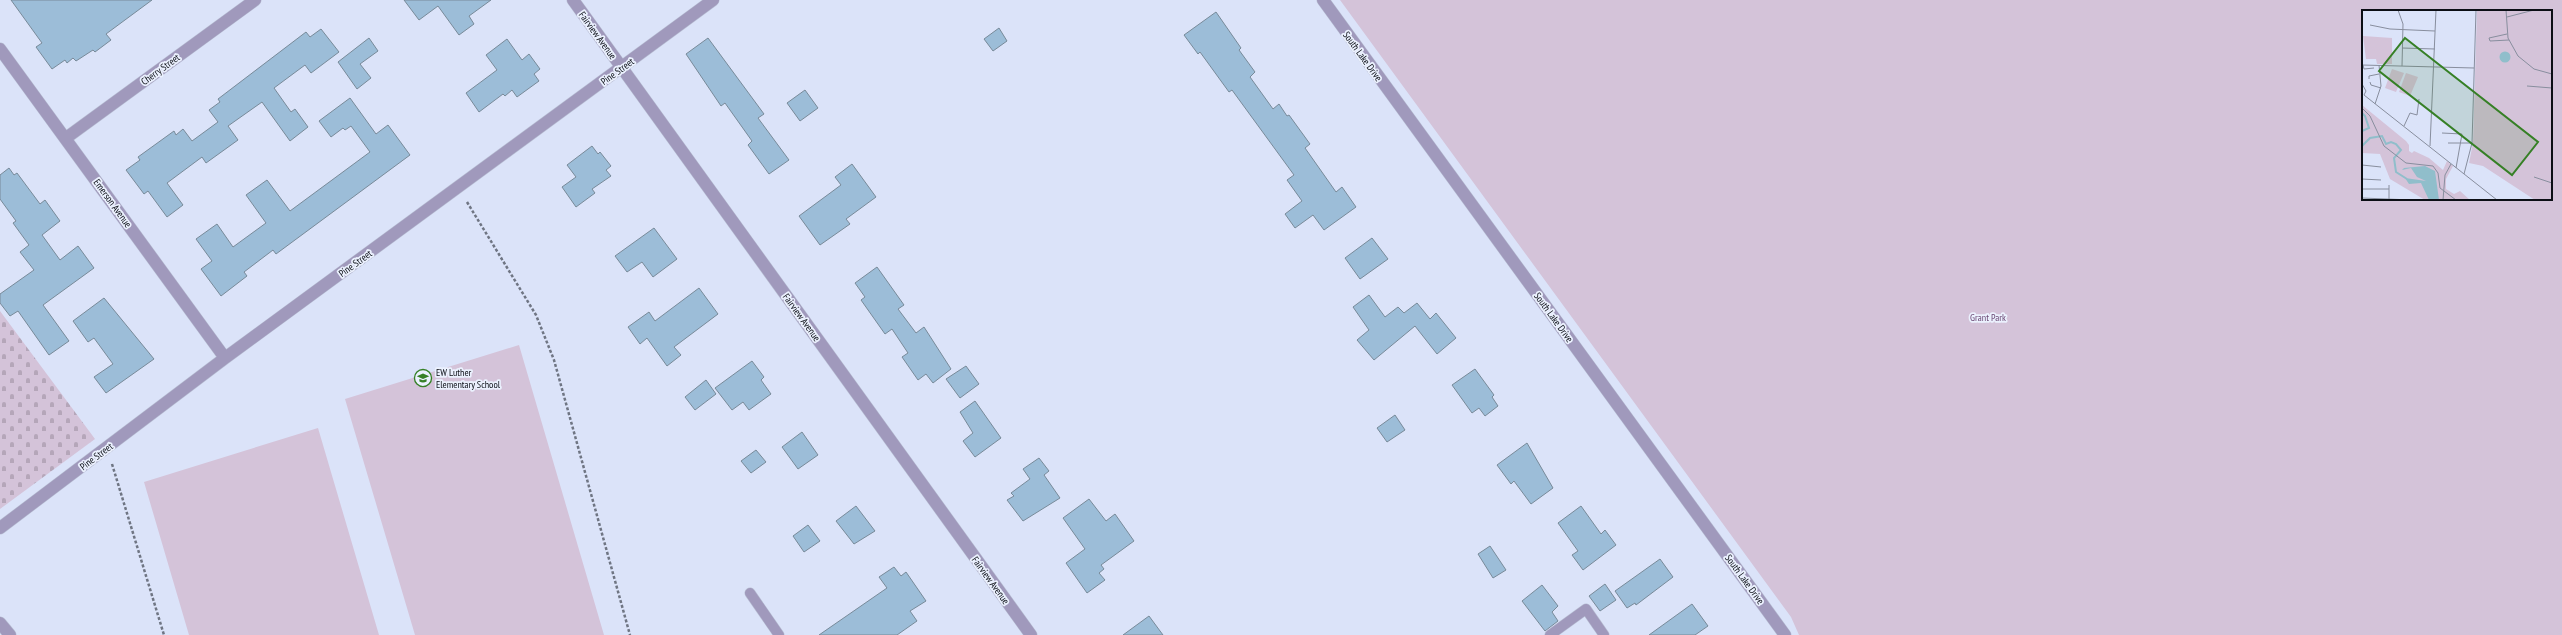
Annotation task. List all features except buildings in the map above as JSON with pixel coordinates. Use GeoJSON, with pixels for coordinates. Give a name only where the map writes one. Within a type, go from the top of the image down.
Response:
{"type":"FeatureCollection","features":[{"type":"Feature","properties":{"kind":"street","name":"Cherry Street"},"geometry":{"type":"LineString","coordinates":[[66,138],[255,0]]}},
{"type":"Feature","properties":{"kind":"street","name":"Fairview Avenue"},"geometry":{"type":"LineString","coordinates":[[573,0],[1031,635]]}},
{"type":"Feature","properties":{"kind":"street","name":"Pine Street"},"geometry":{"type":"LineString","coordinates":[[0,528],[225,358],[713,0]]}},
{"type":"Feature","properties":{"kind":"street","name":"South Lake Drive"},"geometry":{"type":"LineString","coordinates":[[1322,0],[1784,634]]}},
{"type":"Feature","properties":{"kind":"street","name":"Emerson Avenue"},"geometry":{"type":"LineString","coordinates":[[0,49],[225,358]]}},
{"type":"Feature","properties":{"kind":"street"},"geometry":{"type":"LineString","coordinates":[[0,623],[10,635]]}},
{"type":"Feature","properties":{"kind":"lane"},"geometry":{"type":"LineString","coordinates":[[750,593],[779,635]]}},
{"type":"Feature","properties":{"kind":"lane"},"geometry":{"type":"LineString","coordinates":[[1550,635],[1586,609],[1604,635]]}},
{"type":"Feature","properties":{"kind":"path"},"geometry":{"type":"LineString","coordinates":[[467,202],[536,314],[551,353],[612,564],[630,635]]}},
{"type":"Feature","properties":{"kind":"path"},"geometry":{"type":"LineString","coordinates":[[112,464],[164,635]]}},
{"type":"Feature","properties":{"kind":"green space","name":"Grant Park"},"geometry":{"type":"Polygon","coordinates":[[[1340,0],[2562,0],[2562,635],[1799,635],[1791,617],[1340,0]]]}},
{"type":"Feature","properties":{"kind":"green space"},"geometry":{"type":"Polygon","coordinates":[[[0,311],[95,439],[0,509],[0,311]]]}},
{"type":"Feature","properties":{"kind":"green space"},"geometry":{"type":"Polygon","coordinates":[[[519,345],[604,635],[415,635],[345,399],[519,345]]]}},
{"type":"Feature","properties":{"kind":"green space"},"geometry":{"type":"Polygon","coordinates":[[[318,428],[379,635],[189,635],[144,482],[318,428]]]}},
{"type":"Feature","properties":{"kind":"place","name":"EW Luther Elementary School"},"geometry":{"type":"Point","coordinates":[423,378]}}]}
